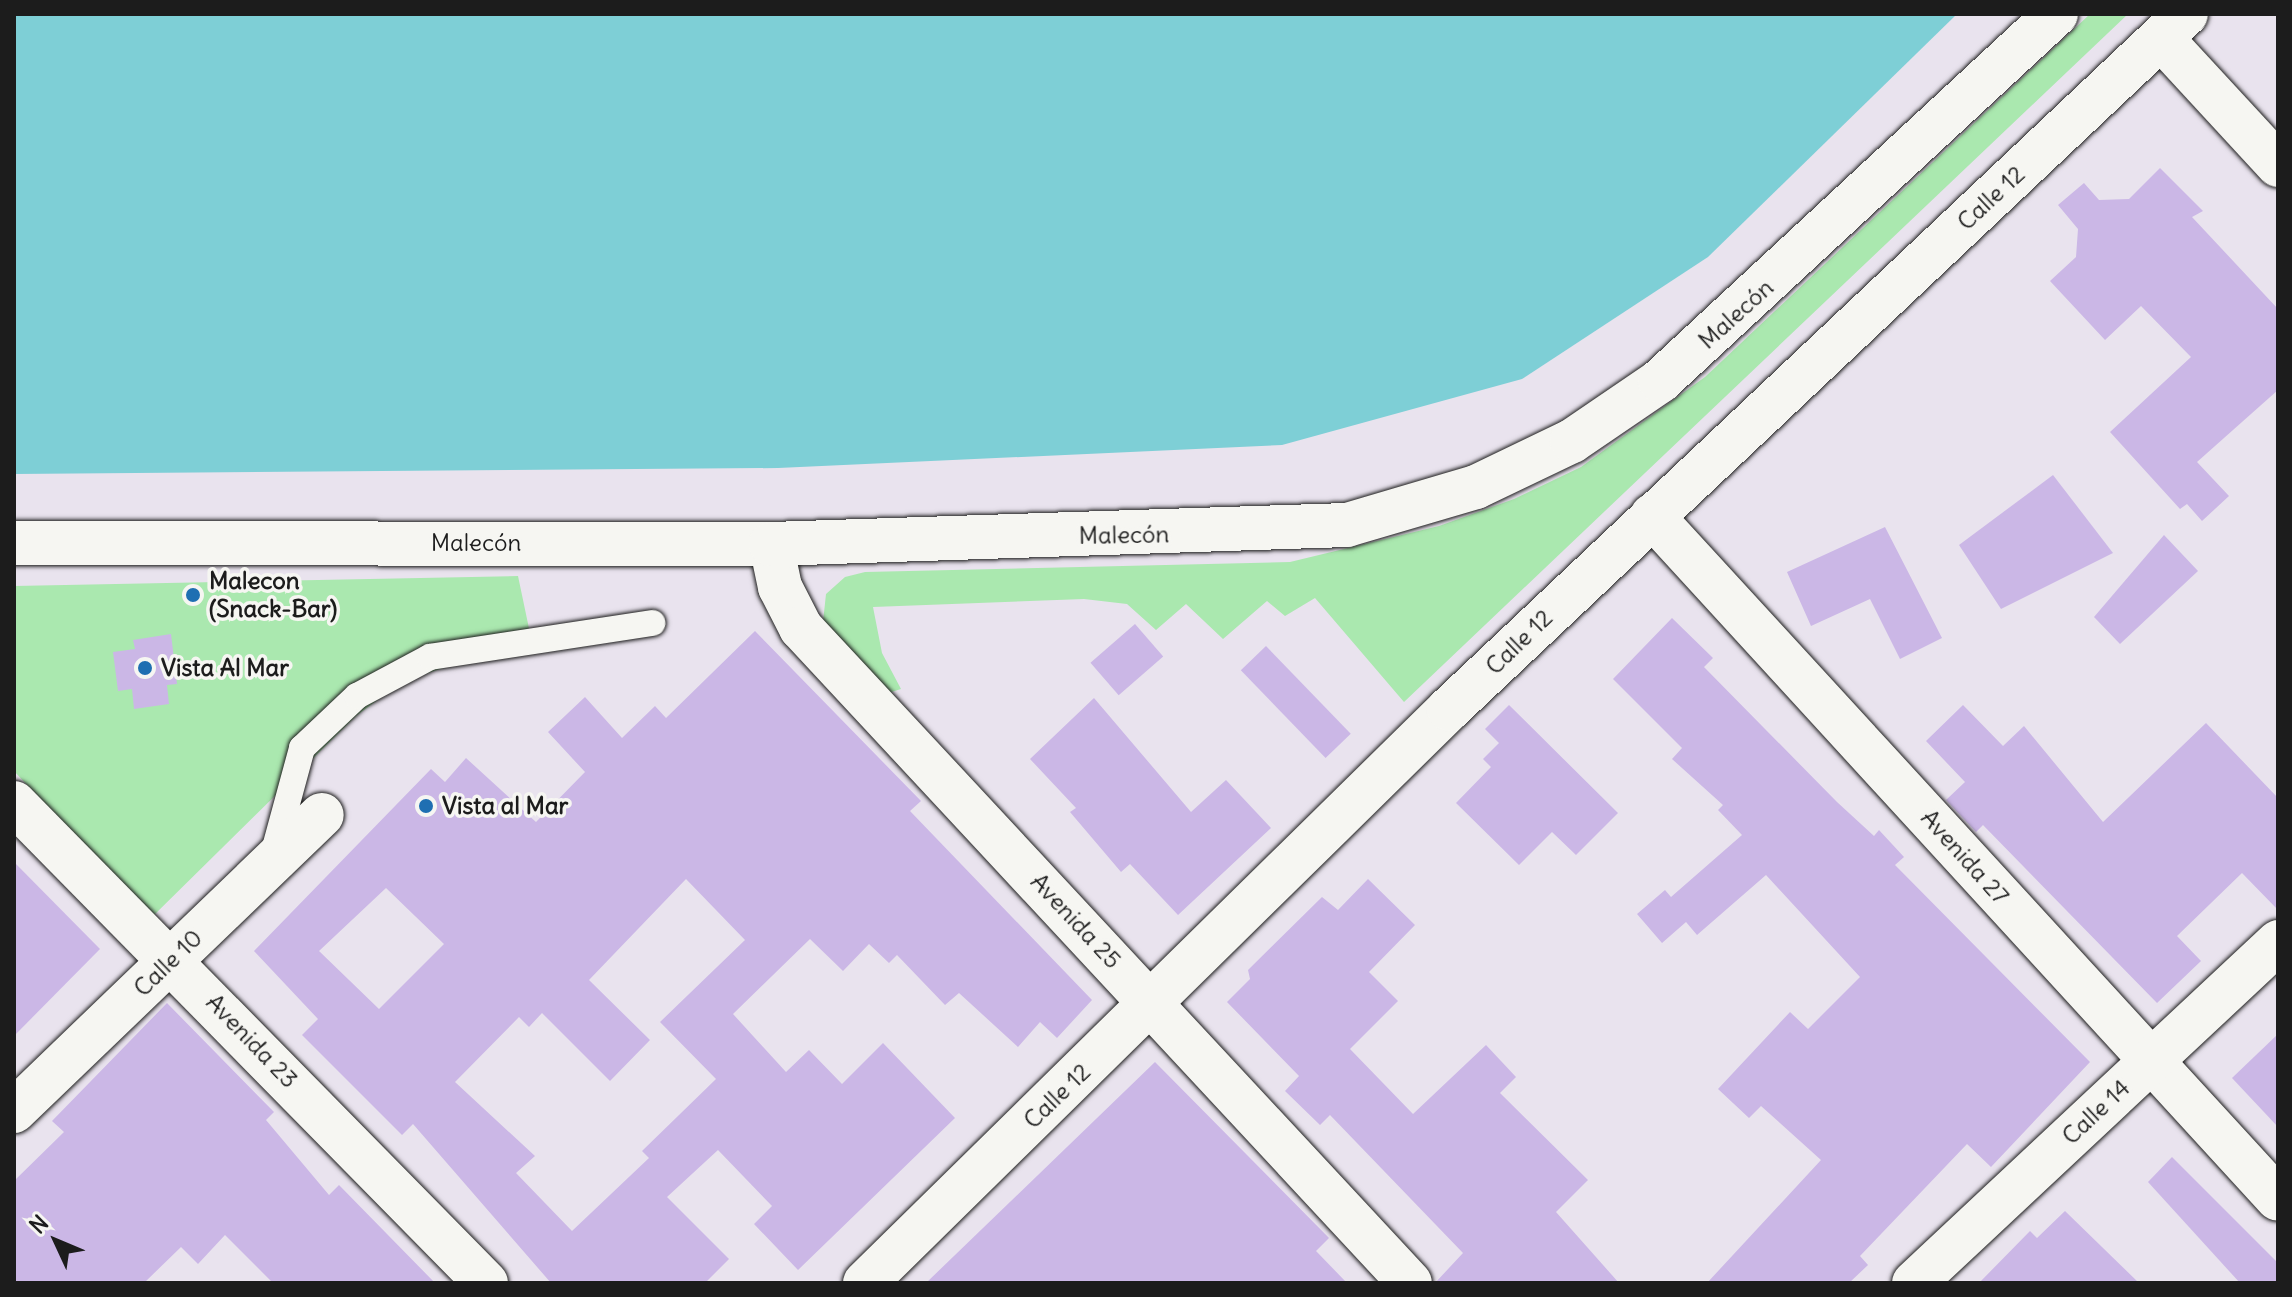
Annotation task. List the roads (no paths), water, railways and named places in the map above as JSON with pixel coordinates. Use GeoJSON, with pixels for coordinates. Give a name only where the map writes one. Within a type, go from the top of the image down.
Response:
{"type":"FeatureCollection","features":[{"type":"Feature","properties":{"kind":"street","name":"Malecón"},"geometry":{"type":"LineString","coordinates":[[14,543],[771,544],[1307,530],[1476,487],[1572,441],[1660,381],[2056,14]]}},
{"type":"Feature","properties":{"kind":"street"},"geometry":{"type":"LineString","coordinates":[[2174,26],[2278,165]]}},
{"type":"Feature","properties":{"kind":"street","name":"Calle 12"},"geometry":{"type":"LineString","coordinates":[[865,1283],[1652,516],[2174,26]]}},
{"type":"Feature","properties":{"kind":"street","name":"Avenida 27"},"geometry":{"type":"LineString","coordinates":[[1652,516],[2278,1199]]}},
{"type":"Feature","properties":{"kind":"street","name":"Avenida 25"},"geometry":{"type":"LineString","coordinates":[[771,544],[780,587],[801,628],[1153,1003],[1410,1283]]}},
{"type":"Feature","properties":{"kind":"street","name":"Avenida 23"},"geometry":{"type":"LineString","coordinates":[[14,803],[172,959],[486,1283]]}},
{"type":"Feature","properties":{"kind":"street","name":"Calle 10"},"geometry":{"type":"LineString","coordinates":[[14,1111],[322,815]]}},
{"type":"Feature","properties":{"kind":"street","name":"Calle 14"},"geometry":{"type":"LineString","coordinates":[[1914,1283],[2278,942]]}},
{"type":"Feature","properties":{"kind":"lane"},"geometry":{"type":"LineString","coordinates":[[271,863],[302,748],[357,696],[430,657],[652,623]]}},
{"type":"Feature","properties":{"kind":"water"},"geometry":{"type":"Polygon","coordinates":[[[14,14],[1957,14],[1708,257],[1522,379],[1282,445],[778,468],[14,474],[14,14]]]}},
{"type":"Feature","properties":{"kind":"place","name":"Malecon (Snack-Bar)"},"geometry":{"type":"Point","coordinates":[193,595]}},
{"type":"Feature","properties":{"kind":"place","name":"Vista Al Mar"},"geometry":{"type":"Point","coordinates":[145,668]}},
{"type":"Feature","properties":{"kind":"place","name":"Vista al Mar"},"geometry":{"type":"Point","coordinates":[426,806]}}]}
